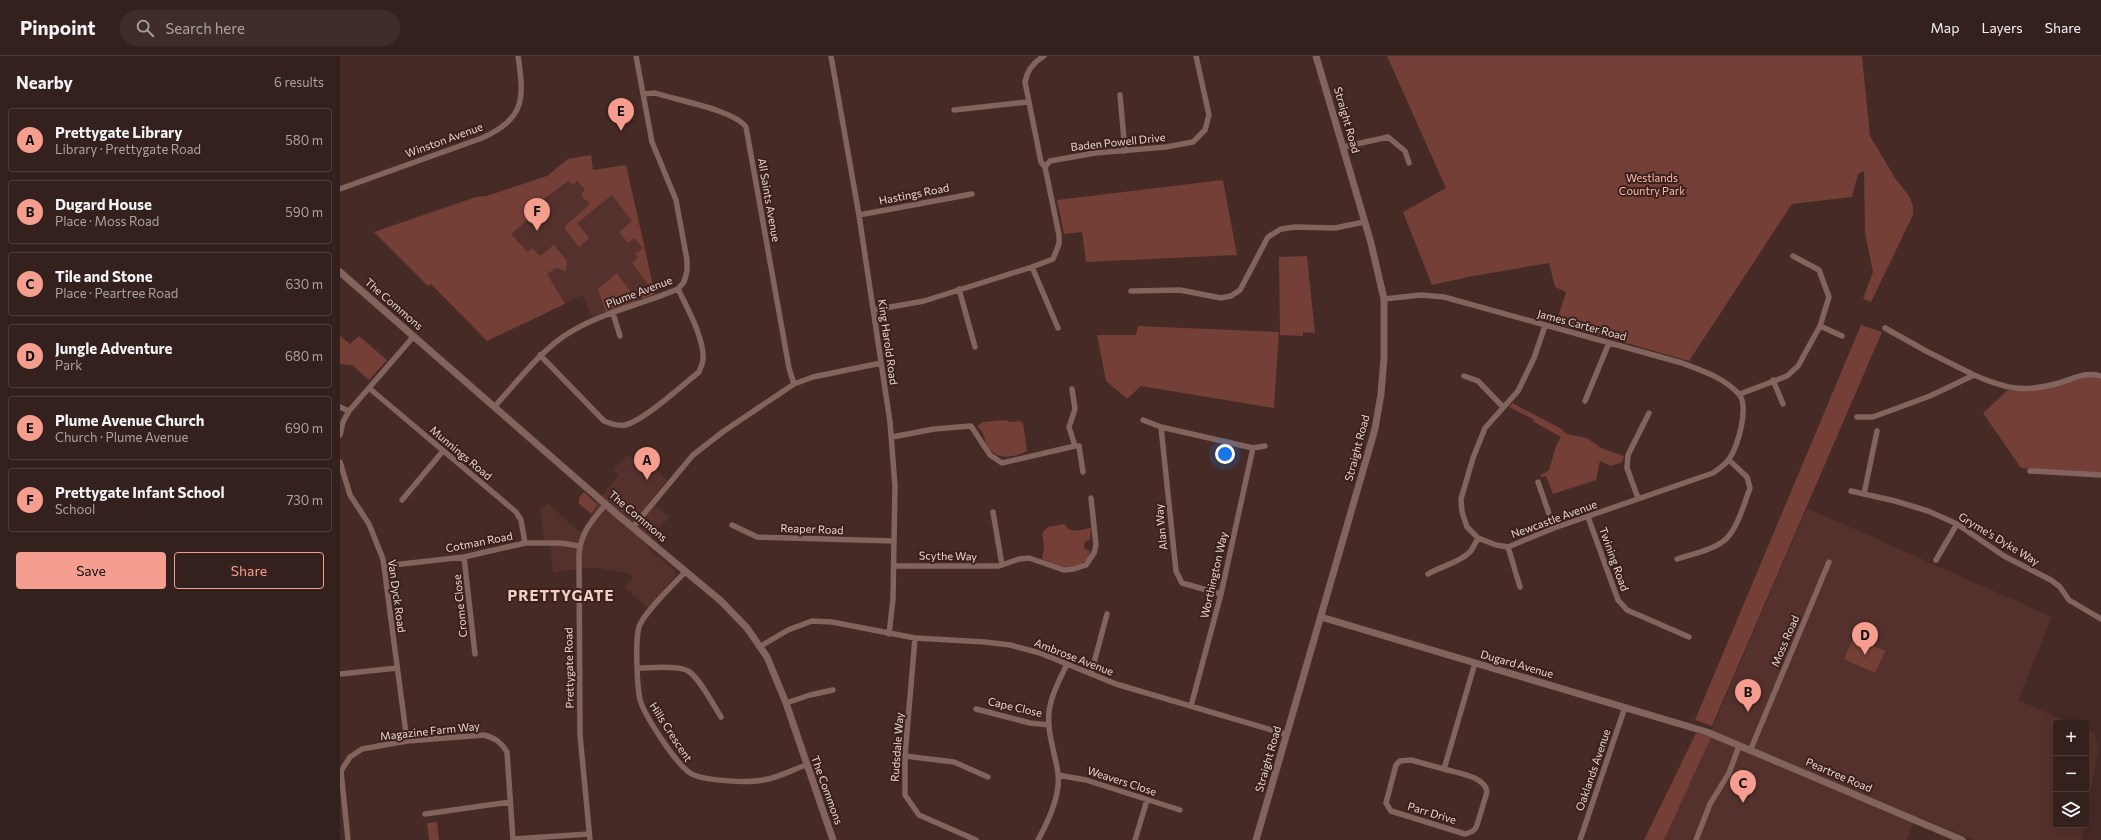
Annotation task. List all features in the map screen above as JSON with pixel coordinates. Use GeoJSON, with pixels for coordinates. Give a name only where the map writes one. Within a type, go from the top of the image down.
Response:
{"type":"FeatureCollection","features":[{"type":"Feature","properties":{"kind":"street","name":"Winston Avenue"},"geometry":{"type":"LineString","coordinates":[[340,189],[482,138],[506,124],[514,114],[521,101],[523,89],[518,56]]}},
{"type":"Feature","properties":{"kind":"street","name":"Plume Avenue"},"geometry":{"type":"LineString","coordinates":[[496,406],[540,355],[566,336],[613,313],[678,289],[684,282],[688,271],[687,260],[676,200],[652,142],[636,56]]}},
{"type":"Feature","properties":{"kind":"street","name":"King Harold Road"},"geometry":{"type":"LineString","coordinates":[[831,56],[859,215],[892,437],[894,486],[894,566],[889,634]]}},
{"type":"Feature","properties":{"kind":"street"},"geometry":{"type":"LineString","coordinates":[[874,310],[924,301],[1053,259],[1059,244],[1045,167],[1041,162],[1025,82],[1026,73],[1037,60],[1044,56]]}},
{"type":"Feature","properties":{"kind":"street","name":"Baden Powell Drive"},"geometry":{"type":"LineString","coordinates":[[1045,167],[1050,161],[1095,153],[1166,147],[1193,142],[1205,130],[1209,115],[1196,56]]}},
{"type":"Feature","properties":{"kind":"street","name":"Straight Road"},"geometry":{"type":"LineString","coordinates":[[1256,840],[1285,734],[1321,617],[1375,429],[1381,394],[1384,358],[1384,299],[1371,243],[1316,56]]}},
{"type":"Feature","properties":{"kind":"street","name":"All Saints Avenue"},"geometry":{"type":"LineString","coordinates":[[643,94],[655,93],[730,115],[742,121],[746,127],[789,368],[794,384]]}},
{"type":"Feature","properties":{"kind":"street"},"geometry":{"type":"LineString","coordinates":[[1120,95],[1125,151]]}},
{"type":"Feature","properties":{"kind":"street"},"geometry":{"type":"LineString","coordinates":[[954,110],[1028,102]]}},
{"type":"Feature","properties":{"kind":"street"},"geometry":{"type":"LineString","coordinates":[[1342,147],[1388,137],[1405,151],[1408,163]]}},
{"type":"Feature","properties":{"kind":"street","name":"Hastings Road"},"geometry":{"type":"LineString","coordinates":[[859,215],[972,194]]}},
{"type":"Feature","properties":{"kind":"street"},"geometry":{"type":"LineString","coordinates":[[1131,291],[1180,290],[1221,298],[1231,296],[1240,290],[1268,237],[1281,229],[1295,227],[1335,228],[1364,222]]}},
{"type":"Feature","properties":{"kind":"street"},"geometry":{"type":"LineString","coordinates":[[1740,394],[1773,380],[1787,376],[1798,366],[1820,326],[1829,297],[1826,285],[1819,270],[1793,256]]}},
{"type":"Feature","properties":{"kind":"street"},"geometry":{"type":"LineString","coordinates":[[1032,267],[1058,328]]}},
{"type":"Feature","properties":{"kind":"street","name":"The Commons"},"geometry":{"type":"LineString","coordinates":[[340,272],[496,406],[606,504],[735,614],[761,646],[786,703],[806,765],[833,840]]}},
{"type":"Feature","properties":{"kind":"street"},"geometry":{"type":"LineString","coordinates":[[540,355],[604,421],[616,426],[627,425],[673,393],[699,372],[703,360],[702,348],[692,320],[678,289]]}},
{"type":"Feature","properties":{"kind":"street"},"geometry":{"type":"LineString","coordinates":[[959,289],[976,347]]}},
{"type":"Feature","properties":{"kind":"street","name":"James Carter Road"},"geometry":{"type":"LineString","coordinates":[[1384,299],[1421,295],[1444,297],[1682,363],[1715,375],[1740,394]]}},
{"type":"Feature","properties":{"kind":"street"},"geometry":{"type":"LineString","coordinates":[[613,313],[620,336]]}},
{"type":"Feature","properties":{"kind":"street"},"geometry":{"type":"LineString","coordinates":[[1428,574],[1439,567],[1455,562],[1470,552],[1478,538],[1467,526],[1462,512],[1461,499],[1473,458],[1485,428],[1518,391],[1524,381],[1545,326]]}},
{"type":"Feature","properties":{"kind":"street"},"geometry":{"type":"LineString","coordinates":[[1820,326],[1842,336]]}},
{"type":"Feature","properties":{"kind":"street"},"geometry":{"type":"LineString","coordinates":[[1885,328],[1926,351],[1996,385],[2018,389],[2048,386],[2089,374],[2101,376]]}},
{"type":"Feature","properties":{"kind":"street"},"geometry":{"type":"LineString","coordinates":[[340,435],[343,422],[349,412],[414,336]]}},
{"type":"Feature","properties":{"kind":"street"},"geometry":{"type":"LineString","coordinates":[[1584,401],[1609,343]]}},
{"type":"Feature","properties":{"kind":"street"},"geometry":{"type":"LineString","coordinates":[[633,527],[693,455],[724,431],[794,384],[813,377],[881,363]]}},
{"type":"Feature","properties":{"kind":"street"},"geometry":{"type":"LineString","coordinates":[[1857,417],[1873,417],[1930,396],[1974,374]]}},
{"type":"Feature","properties":{"kind":"street"},"geometry":{"type":"LineString","coordinates":[[1464,376],[1478,381],[1504,407]]}},
{"type":"Feature","properties":{"kind":"street"},"geometry":{"type":"LineString","coordinates":[[1773,380],[1783,404]]}},
{"type":"Feature","properties":{"kind":"street","name":"Munnings Road"},"geometry":{"type":"LineString","coordinates":[[369,388],[516,512],[521,520],[524,544]]}},
{"type":"Feature","properties":{"kind":"street"},"geometry":{"type":"LineString","coordinates":[[1072,390],[1075,409],[1069,427],[1079,446],[1083,472]]}},
{"type":"Feature","properties":{"kind":"street","name":"Newcastle Avenue"},"geometry":{"type":"LineString","coordinates":[[1478,538],[1496,545],[1508,547],[1554,528],[1713,473],[1729,460],[1737,446],[1744,408],[1740,394]]}},
{"type":"Feature","properties":{"kind":"street"},"geometry":{"type":"LineString","coordinates":[[340,407],[349,412]]}},
{"type":"Feature","properties":{"kind":"street"},"geometry":{"type":"LineString","coordinates":[[1638,498],[1627,468],[1628,455],[1649,413]]}},
{"type":"Feature","properties":{"kind":"street"},"geometry":{"type":"LineString","coordinates":[[1143,420],[1161,427],[1253,448],[1265,446]]}},
{"type":"Feature","properties":{"kind":"street"},"geometry":{"type":"LineString","coordinates":[[892,437],[934,429],[971,426],[990,456],[1002,463],[1079,446]]}},
{"type":"Feature","properties":{"kind":"street","name":"Alan Way"},"geometry":{"type":"LineString","coordinates":[[1161,427],[1176,571],[1182,583],[1221,594]]}},
{"type":"Feature","properties":{"kind":"street"},"geometry":{"type":"LineString","coordinates":[[1864,494],[1877,431]]}},
{"type":"Feature","properties":{"kind":"street","name":"Worthington Way"},"geometry":{"type":"LineString","coordinates":[[1191,706],[1221,594],[1253,448]]}},
{"type":"Feature","properties":{"kind":"street"},"geometry":{"type":"LineString","coordinates":[[402,500],[443,451]]}},
{"type":"Feature","properties":{"kind":"street"},"geometry":{"type":"LineString","coordinates":[[1677,559],[1717,545],[1726,539],[1732,531],[1750,488],[1747,477],[1729,460]]}},
{"type":"Feature","properties":{"kind":"street","name":"Van Dyck Road"},"geometry":{"type":"LineString","coordinates":[[340,462],[350,495],[368,524],[383,559],[407,741]]}},
{"type":"Feature","properties":{"kind":"street"},"geometry":{"type":"LineString","coordinates":[[2030,471],[2101,475]]}},
{"type":"Feature","properties":{"kind":"street"},"geometry":{"type":"LineString","coordinates":[[1538,482],[1554,528]]}},
{"type":"Feature","properties":{"kind":"street","name":"Gryme's Dyke Way"},"geometry":{"type":"LineString","coordinates":[[1851,491],[1895,500],[1928,511],[1957,524],[2004,556],[2051,580],[2060,587],[2069,600],[2101,619]]}},
{"type":"Feature","properties":{"kind":"street","name":"Scythe Way"},"geometry":{"type":"LineString","coordinates":[[894,566],[1002,566],[1018,559],[1029,558],[1064,570],[1074,570],[1086,565],[1092,559],[1096,545],[1091,498]]}},
{"type":"Feature","properties":{"kind":"street","name":"Prettygate Road"},"geometry":{"type":"LineString","coordinates":[[590,837],[580,735],[579,546],[582,536],[592,519],[606,504]]}},
{"type":"Feature","properties":{"kind":"street"},"geometry":{"type":"LineString","coordinates":[[992,512],[1002,566]]}},
{"type":"Feature","properties":{"kind":"street","name":"Twining Road"},"geometry":{"type":"LineString","coordinates":[[1588,517],[1618,600],[1627,610],[1689,637]]}},
{"type":"Feature","properties":{"kind":"street"},"geometry":{"type":"LineString","coordinates":[[1936,560],[1957,524]]}},
{"type":"Feature","properties":{"kind":"street","name":"Reaper Road"},"geometry":{"type":"LineString","coordinates":[[732,525],[757,536],[894,541]]}},
{"type":"Feature","properties":{"kind":"street","name":"Cotman Road"},"geometry":{"type":"LineString","coordinates":[[384,566],[464,557],[524,544],[562,543],[579,546]]}},
{"type":"Feature","properties":{"kind":"street"},"geometry":{"type":"LineString","coordinates":[[1508,547],[1520,587]]}},
{"type":"Feature","properties":{"kind":"street","name":"Crome Close"},"geometry":{"type":"LineString","coordinates":[[464,557],[475,654]]}},
{"type":"Feature","properties":{"kind":"street","name":"Moss Road"},"geometry":{"type":"LineString","coordinates":[[1750,751],[1829,562]]}},
{"type":"Feature","properties":{"kind":"street","name":"Hills Crescent"},"geometry":{"type":"LineString","coordinates":[[686,571],[640,626],[638,668],[638,688],[642,705],[677,762],[685,771],[694,776],[713,779],[763,780],[806,765]]}},
{"type":"Feature","properties":{"kind":"street"},"geometry":{"type":"LineString","coordinates":[[1092,674],[1107,614]]}},
{"type":"Feature","properties":{"kind":"street","name":"Dugard Avenue"},"geometry":{"type":"LineString","coordinates":[[1321,617],[1707,732]]}},
{"type":"Feature","properties":{"kind":"street","name":"Ambrose Avenue"},"geometry":{"type":"LineString","coordinates":[[761,646],[789,629],[812,621],[832,622],[915,638],[1010,645],[1040,653],[1116,684],[1285,734]]}},
{"type":"Feature","properties":{"kind":"street","name":"Rudsdale Way"},"geometry":{"type":"LineString","coordinates":[[915,638],[903,781],[905,795],[919,815],[976,840]]}},
{"type":"Feature","properties":{"kind":"street"},"geometry":{"type":"LineString","coordinates":[[1444,769],[1475,663]]}},
{"type":"Feature","properties":{"kind":"street"},"geometry":{"type":"LineString","coordinates":[[1038,840],[1056,796],[1058,775],[1049,725],[1052,699],[1067,664]]}},
{"type":"Feature","properties":{"kind":"street"},"geometry":{"type":"LineString","coordinates":[[340,674],[397,668]]}},
{"type":"Feature","properties":{"kind":"street"},"geometry":{"type":"LineString","coordinates":[[638,668],[666,668],[688,671],[695,678],[721,717]]}},
{"type":"Feature","properties":{"kind":"street"},"geometry":{"type":"LineString","coordinates":[[786,703],[810,695],[833,690]]}},
{"type":"Feature","properties":{"kind":"street","name":"Oaklands Avenue"},"geometry":{"type":"LineString","coordinates":[[1580,840],[1625,707]]}},
{"type":"Feature","properties":{"kind":"street","name":"Cape Close"},"geometry":{"type":"LineString","coordinates":[[976,709],[1030,723],[1049,725]]}},
{"type":"Feature","properties":{"kind":"street","name":"Peartree Road"},"geometry":{"type":"LineString","coordinates":[[1707,732],[1962,840]]}},
{"type":"Feature","properties":{"kind":"street","name":"Magazine Farm Way"},"geometry":{"type":"LineString","coordinates":[[348,840],[341,771],[350,757],[362,749],[407,741],[484,735],[494,738],[503,745],[507,752],[513,840],[590,837]]}},
{"type":"Feature","properties":{"kind":"street"},"geometry":{"type":"LineString","coordinates":[[1696,840],[1710,804],[1729,773],[1739,746]]}},
{"type":"Feature","properties":{"kind":"street"},"geometry":{"type":"LineString","coordinates":[[905,756],[954,762],[988,777]]}},
{"type":"Feature","properties":{"kind":"street","name":"Parr Drive"},"geometry":{"type":"LineString","coordinates":[[1411,760],[1444,769],[1480,780],[1487,787],[1487,792],[1475,830],[1466,834],[1391,811],[1387,807],[1386,803],[1396,765],[1400,761],[1411,760]]}},
{"type":"Feature","properties":{"kind":"street","name":"Weavers Close"},"geometry":{"type":"LineString","coordinates":[[1058,775],[1086,780],[1180,810]]}},
{"type":"Feature","properties":{"kind":"street"},"geometry":{"type":"LineString","coordinates":[[1135,840],[1147,800]]}},
{"type":"Feature","properties":{"kind":"street"},"geometry":{"type":"LineString","coordinates":[[425,814],[510,802]]}},
{"type":"Feature","properties":{"kind":"shaded area"},"geometry":{"type":"Polygon","coordinates":[[[591,155],[593,170],[626,165],[655,294],[592,317],[583,295],[487,341],[431,284],[428,286],[374,232],[476,197],[487,196],[547,176],[568,159],[591,155]]]}},
{"type":"Feature","properties":{"kind":"shaded area"},"geometry":{"type":"Polygon","coordinates":[[[640,454],[667,480],[650,501],[669,517],[652,536],[648,548],[676,572],[676,575],[648,608],[624,587],[633,577],[630,574],[600,568],[583,568],[553,573],[550,547],[544,539],[540,508],[548,504],[580,532],[595,510],[596,502],[619,475],[613,469],[628,455],[634,458],[640,454]]]}},
{"type":"Feature","properties":{"kind":"shaded area"},"geometry":{"type":"Polygon","coordinates":[[[1807,508],[2052,617],[2018,700],[2063,720],[2053,720],[2053,828],[2083,828],[2081,840],[1974,840],[1917,816],[1907,840],[1664,840],[1807,508]]]}},
{"type":"Feature","properties":{"kind":"shaded area"},"geometry":{"type":"Polygon","coordinates":[[[2089,731],[2095,734],[2098,751],[2089,798],[2089,731]]]}},
{"type":"Feature","properties":{"kind":"green space","name":"Westlands Country Park"},"geometry":{"type":"Polygon","coordinates":[[[1387,56],[1862,56],[1870,136],[1895,178],[1909,196],[1913,206],[1913,215],[1871,302],[1863,299],[1873,272],[1865,233],[1864,171],[1858,174],[1852,197],[1792,204],[1689,361],[1556,323],[1566,292],[1555,287],[1549,263],[1473,276],[1432,285],[1403,212],[1446,188],[1387,56]]]}},
{"type":"Feature","properties":{"kind":"green space"},"geometry":{"type":"Polygon","coordinates":[[[591,155],[593,170],[626,165],[655,294],[642,299],[641,296],[651,288],[632,263],[638,258],[635,254],[643,248],[634,238],[628,243],[619,232],[632,221],[612,195],[577,223],[589,238],[579,247],[565,229],[565,226],[589,205],[589,202],[584,199],[581,194],[585,190],[577,180],[574,185],[568,181],[541,201],[544,206],[511,234],[527,252],[532,248],[540,256],[554,245],[567,261],[566,271],[556,268],[547,274],[565,304],[487,341],[431,284],[428,286],[374,232],[476,197],[487,196],[547,176],[568,159],[591,155]]]}},
{"type":"Feature","properties":{"kind":"green space"},"geometry":{"type":"Polygon","coordinates":[[[1223,180],[1237,255],[1086,262],[1082,232],[1064,234],[1057,200],[1223,180]]]}},
{"type":"Feature","properties":{"kind":"green space"},"geometry":{"type":"Polygon","coordinates":[[[1307,256],[1315,333],[1303,332],[1303,336],[1280,335],[1279,257],[1307,256]]]}},
{"type":"Feature","properties":{"kind":"green space"},"geometry":{"type":"Polygon","coordinates":[[[617,273],[637,301],[606,312],[598,289],[617,273]]]}},
{"type":"Feature","properties":{"kind":"green space"},"geometry":{"type":"Polygon","coordinates":[[[1861,325],[1882,332],[1712,726],[1695,720],[1861,325]]]}},
{"type":"Feature","properties":{"kind":"green space"},"geometry":{"type":"Polygon","coordinates":[[[1138,326],[1279,332],[1274,408],[1141,386],[1127,399],[1106,381],[1097,335],[1136,335],[1138,326]]]}},
{"type":"Feature","properties":{"kind":"green space"},"geometry":{"type":"Polygon","coordinates":[[[340,336],[350,344],[359,336],[387,360],[369,380],[352,365],[340,364],[340,336]]]}},
{"type":"Feature","properties":{"kind":"green space"},"geometry":{"type":"Polygon","coordinates":[[[2079,376],[2101,376],[2101,473],[2021,468],[1983,413],[2008,390],[2021,391],[2079,376]]]}},
{"type":"Feature","properties":{"kind":"green space"},"geometry":{"type":"Polygon","coordinates":[[[1512,403],[1560,428],[1567,434],[1587,438],[1601,448],[1624,456],[1622,462],[1611,466],[1600,461],[1596,480],[1553,494],[1546,476],[1541,477],[1541,475],[1549,470],[1556,446],[1561,437],[1534,422],[1533,419],[1509,407],[1512,403]]]}},
{"type":"Feature","properties":{"kind":"green space"},"geometry":{"type":"Polygon","coordinates":[[[1006,420],[1010,422],[1020,421],[1023,423],[1027,451],[1005,457],[995,454],[990,450],[977,426],[983,422],[1006,420]]]}},
{"type":"Feature","properties":{"kind":"green space"},"geometry":{"type":"Polygon","coordinates":[[[584,492],[597,504],[592,514],[579,504],[579,498],[584,492]]]}},
{"type":"Feature","properties":{"kind":"green space"},"geometry":{"type":"Polygon","coordinates":[[[1065,524],[1069,529],[1073,530],[1091,528],[1090,540],[1085,541],[1084,548],[1090,551],[1089,558],[1083,563],[1072,567],[1061,566],[1042,559],[1044,548],[1042,533],[1048,527],[1065,524]]]}},
{"type":"Feature","properties":{"kind":"green space"},"geometry":{"type":"Polygon","coordinates":[[[1854,637],[1885,651],[1875,673],[1844,659],[1854,637]]]}},
{"type":"Feature","properties":{"kind":"green space"},"geometry":{"type":"Polygon","coordinates":[[[1696,733],[1711,737],[1664,840],[1644,840],[1696,733]]]}},
{"type":"Feature","properties":{"kind":"green space"},"geometry":{"type":"Polygon","coordinates":[[[437,822],[439,840],[429,840],[427,823],[437,822]]]}},
{"type":"Feature","properties":{"kind":"place","name":"Plume Avenue Church"},"geometry":{"type":"Point","coordinates":[621,131]}},
{"type":"Feature","properties":{"kind":"place","name":"Prettygate Infant School"},"geometry":{"type":"Point","coordinates":[537,231]}},
{"type":"Feature","properties":{"kind":"place","name":"Prettygate Library"},"geometry":{"type":"Point","coordinates":[647,480]}},
{"type":"Feature","properties":{"kind":"place","name":"Jungle Adventure"},"geometry":{"type":"Point","coordinates":[1865,655]}},
{"type":"Feature","properties":{"kind":"place","name":"Dugard House"},"geometry":{"type":"Point","coordinates":[1748,712]}},
{"type":"Feature","properties":{"kind":"place","name":"Tile and Stone"},"geometry":{"type":"Point","coordinates":[1743,803]}},
{"type":"Feature","properties":{"kind":"district","name":"PRETTYGATE"},"geometry":{"type":"Point","coordinates":[561,596]}}]}
